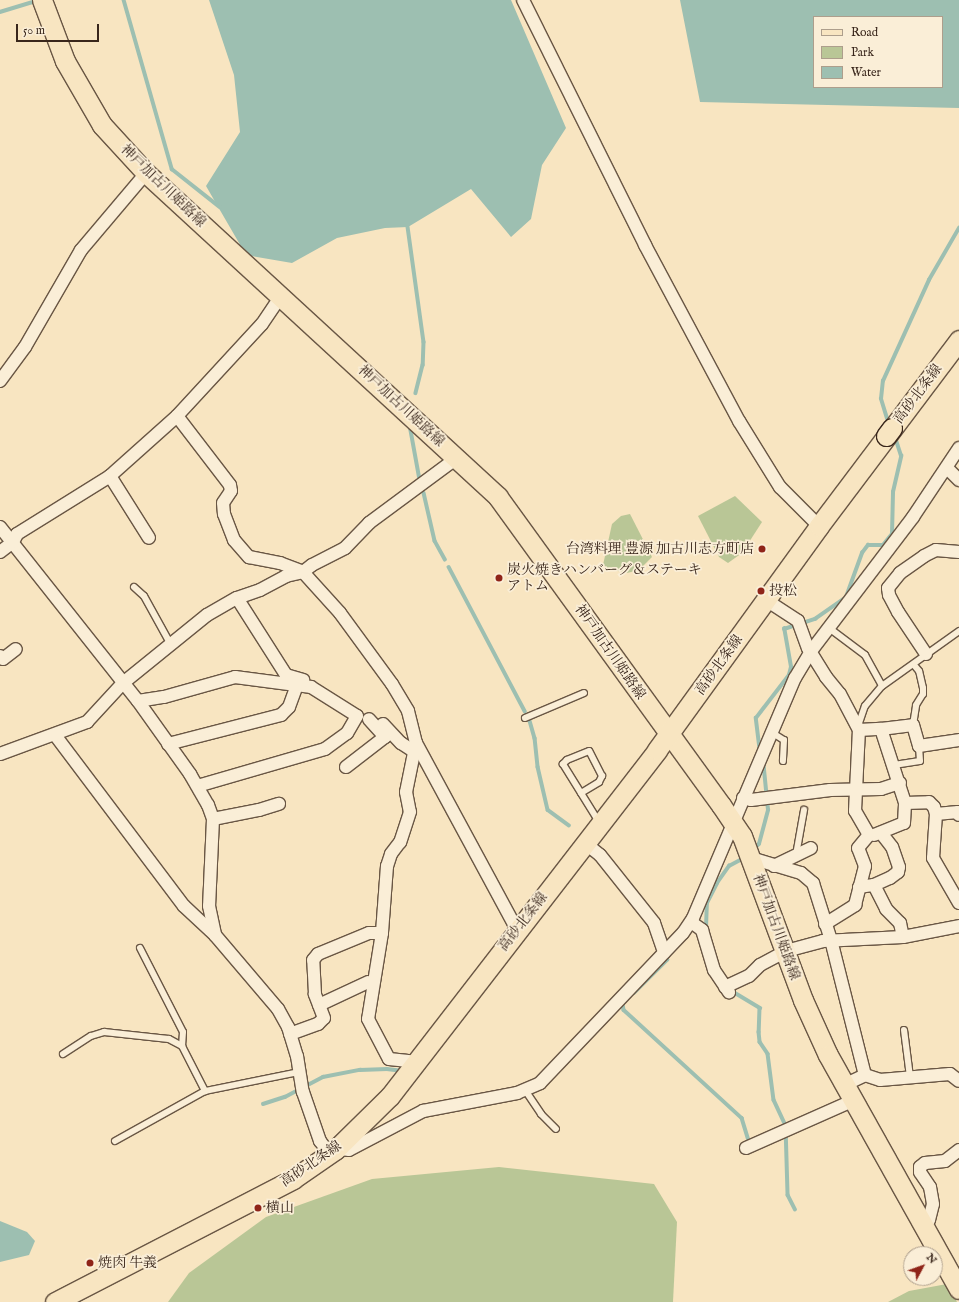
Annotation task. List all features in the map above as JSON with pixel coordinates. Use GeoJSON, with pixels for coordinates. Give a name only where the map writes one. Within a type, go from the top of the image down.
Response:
{"type":"FeatureCollection","features":[{"type":"Feature","properties":{"kind":"main road","name":"神戸加古川姫路線"},"geometry":{"type":"LineString","coordinates":[[42,0],[64,60],[102,125],[146,173],[498,497],[526,532],[734,824],[749,855],[812,1020],[848,1093],[923,1224],[957,1279]]}},
{"type":"Feature","properties":{"kind":"main road","name":"高砂北条線"},"geometry":{"type":"LineString","coordinates":[[55,1302],[293,1179],[335,1150],[390,1096],[418,1062],[517,930],[669,734],[819,526],[959,340]]}},
{"type":"Feature","properties":{"kind":"street"},"geometry":{"type":"LineString","coordinates":[[523,0],[645,245],[739,421],[780,487],[819,526]]}},
{"type":"Feature","properties":{"kind":"street"},"geometry":{"type":"LineString","coordinates":[[0,381],[25,347],[81,250],[146,173]]}},
{"type":"Feature","properties":{"kind":"street"},"geometry":{"type":"LineString","coordinates":[[0,552],[13,542],[17,534],[110,476],[177,416],[262,324],[281,296]]}},
{"type":"Feature","properties":{"kind":"street"},"geometry":{"type":"LineString","coordinates":[[177,416],[230,485],[231,491],[223,503],[234,540],[249,557],[280,563],[303,572],[340,613],[392,684],[408,711],[415,747],[517,930]]}},
{"type":"Feature","properties":{"kind":"street"},"geometry":{"type":"LineString","coordinates":[[55,735],[184,906],[215,935],[278,1009],[290,1034],[300,1083],[322,1145],[326,1150],[349,1150],[429,1109],[525,1090],[540,1083],[667,950],[691,922],[795,678],[811,651],[913,517],[959,448]]}},
{"type":"Feature","properties":{"kind":"street"},"geometry":{"type":"LineString","coordinates":[[0,754],[87,722],[123,683],[172,645],[207,615],[237,598],[260,590],[286,576],[303,572],[312,565],[345,548],[369,523],[457,458]]}},
{"type":"Feature","properties":{"kind":"street"},"geometry":{"type":"LineString","coordinates":[[947,468],[959,480]]}},
{"type":"Feature","properties":{"kind":"street"},"geometry":{"type":"LineString","coordinates":[[110,476],[149,538]]}},
{"type":"Feature","properties":{"kind":"street"},"geometry":{"type":"LineString","coordinates":[[0,527],[138,701],[198,786],[214,819],[209,906],[215,935]]}},
{"type":"Feature","properties":{"kind":"street"},"geometry":{"type":"LineString","coordinates":[[926,654],[898,612],[889,595],[888,588],[900,573],[924,556],[936,550],[959,552]]}},
{"type":"Feature","properties":{"kind":"street"},"geometry":{"type":"LineString","coordinates":[[237,598],[286,675],[304,680],[311,687],[357,716],[380,721],[401,743],[415,747]]}},
{"type":"Feature","properties":{"kind":"street"},"geometry":{"type":"LineString","coordinates":[[766,600],[798,621],[811,651],[826,677],[840,694],[859,730],[854,791],[855,811],[875,834],[892,847],[899,867],[898,872],[890,878],[874,885],[859,887]]}},
{"type":"Feature","properties":{"kind":"street"},"geometry":{"type":"LineString","coordinates":[[0,656],[3,658],[16,649]]}},
{"type":"Feature","properties":{"kind":"street"},"geometry":{"type":"LineString","coordinates":[[138,701],[164,697],[235,677],[311,687]]}},
{"type":"Feature","properties":{"kind":"street"},"geometry":{"type":"LineString","coordinates":[[168,744],[281,715],[289,707],[297,685]]}},
{"type":"Feature","properties":{"kind":"street"},"geometry":{"type":"LineString","coordinates":[[198,786],[325,749],[347,733],[357,716]]}},
{"type":"Feature","properties":{"kind":"street"},"geometry":{"type":"LineString","coordinates":[[346,767],[385,737],[369,719]]}},
{"type":"Feature","properties":{"kind":"street"},"geometry":{"type":"LineString","coordinates":[[859,730],[913,725],[919,746],[959,740]]}},
{"type":"Feature","properties":{"kind":"street"},"geometry":{"type":"LineString","coordinates":[[825,924],[855,905],[865,866],[858,848],[875,834],[904,823],[905,804],[900,783],[881,729]]}},
{"type":"Feature","properties":{"kind":"street"},"geometry":{"type":"LineString","coordinates":[[415,747],[406,792],[410,812],[400,842],[390,854],[387,866],[382,933],[368,1019],[389,1059],[418,1062]]}},
{"type":"Feature","properties":{"kind":"street"},"geometry":{"type":"LineString","coordinates":[[743,798],[767,798],[810,792],[881,790],[900,783]]}},
{"type":"Feature","properties":{"kind":"street"},"geometry":{"type":"LineString","coordinates":[[905,804],[929,802],[934,807],[936,814],[933,858],[959,903]]}},
{"type":"Feature","properties":{"kind":"street"},"geometry":{"type":"LineString","coordinates":[[214,819],[280,804]]}},
{"type":"Feature","properties":{"kind":"street"},"geometry":{"type":"LineString","coordinates":[[936,814],[958,812],[959,814]]}},
{"type":"Feature","properties":{"kind":"street"},"geometry":{"type":"LineString","coordinates":[[585,843],[600,855],[654,923],[667,950]]}},
{"type":"Feature","properties":{"kind":"street"},"geometry":{"type":"LineString","coordinates":[[774,866],[811,848]]}},
{"type":"Feature","properties":{"kind":"street"},"geometry":{"type":"LineString","coordinates":[[749,855],[774,866],[801,873],[810,879],[831,940],[865,1075]]}},
{"type":"Feature","properties":{"kind":"street"},"geometry":{"type":"LineString","coordinates":[[874,885],[886,909],[900,923],[903,937]]}},
{"type":"Feature","properties":{"kind":"street"},"geometry":{"type":"LineString","coordinates":[[691,922],[702,930],[714,970],[727,987],[749,976],[760,965],[786,951],[831,940],[903,937],[959,926]]}},
{"type":"Feature","properties":{"kind":"street"},"geometry":{"type":"LineString","coordinates":[[290,1034],[318,1024],[324,1018],[316,994],[313,960],[318,954],[369,933],[382,933]]}},
{"type":"Feature","properties":{"kind":"street"},"geometry":{"type":"LineString","coordinates":[[319,1005],[368,982]]}},
{"type":"Feature","properties":{"kind":"street"},"geometry":{"type":"LineString","coordinates":[[865,1075],[880,1080],[950,1074],[959,1081]]}},
{"type":"Feature","properties":{"kind":"street"},"geometry":{"type":"LineString","coordinates":[[746,1148],[788,1130],[848,1093],[865,1075]]}},
{"type":"Feature","properties":{"kind":"street"},"geometry":{"type":"LineString","coordinates":[[923,1224],[930,1217],[933,1204],[930,1187],[920,1172],[920,1167],[925,1163],[945,1161],[959,1150]]}},
{"type":"Feature","properties":{"kind":"lane"},"geometry":{"type":"LineString","coordinates":[[134,587],[144,596],[172,645]]}},
{"type":"Feature","properties":{"kind":"lane"},"geometry":{"type":"LineString","coordinates":[[829,628],[865,656],[882,686]]}},
{"type":"Feature","properties":{"kind":"lane"},"geometry":{"type":"LineString","coordinates":[[859,730],[861,713],[882,686],[959,631]]}},
{"type":"Feature","properties":{"kind":"lane"},"geometry":{"type":"LineString","coordinates":[[913,725],[916,705],[923,688],[919,671],[914,664]]}},
{"type":"Feature","properties":{"kind":"lane"},"geometry":{"type":"LineString","coordinates":[[528,717],[584,693]]}},
{"type":"Feature","properties":{"kind":"lane"},"geometry":{"type":"LineString","coordinates":[[771,732],[784,740],[783,761]]}},
{"type":"Feature","properties":{"kind":"lane"},"geometry":{"type":"LineString","coordinates":[[894,765],[920,761],[919,746]]}},
{"type":"Feature","properties":{"kind":"lane"},"geometry":{"type":"LineString","coordinates":[[581,793],[599,782],[602,776],[589,751],[566,760],[563,764],[600,824]]}},
{"type":"Feature","properties":{"kind":"lane"},"geometry":{"type":"LineString","coordinates":[[796,855],[804,810]]}},
{"type":"Feature","properties":{"kind":"lane"},"geometry":{"type":"LineString","coordinates":[[140,948],[183,1032],[182,1046],[206,1091]]}},
{"type":"Feature","properties":{"kind":"lane"},"geometry":{"type":"LineString","coordinates":[[904,1030],[910,1077]]}},
{"type":"Feature","properties":{"kind":"lane"},"geometry":{"type":"LineString","coordinates":[[63,1054],[91,1036],[104,1032],[169,1039],[182,1046]]}},
{"type":"Feature","properties":{"kind":"lane"},"geometry":{"type":"LineString","coordinates":[[115,1141],[206,1091],[300,1083]]}},
{"type":"Feature","properties":{"kind":"lane"},"geometry":{"type":"LineString","coordinates":[[525,1090],[540,1114],[556,1129]]}},
{"type":"Feature","properties":{"kind":"green space"},"geometry":{"type":"Polygon","coordinates":[[[735,496],[762,522],[742,553],[728,563],[719,557],[698,516],[735,496]]]}},
{"type":"Feature","properties":{"kind":"green space"},"geometry":{"type":"Polygon","coordinates":[[[630,514],[652,557],[639,570],[627,573],[609,569],[603,565],[612,524],[621,516],[630,514]]]}},
{"type":"Feature","properties":{"kind":"green space"},"geometry":{"type":"Polygon","coordinates":[[[499,1167],[654,1184],[677,1222],[673,1302],[168,1302],[189,1273],[266,1217],[372,1179],[499,1167]]]}},
{"type":"Feature","properties":{"kind":"green space"},"geometry":{"type":"Polygon","coordinates":[[[947,1284],[957,1302],[888,1302],[909,1291],[943,1286],[947,1284]]]}},
{"type":"Feature","properties":{"kind":"water"},"geometry":{"type":"Polygon","coordinates":[[[209,0],[511,0],[566,128],[542,165],[531,219],[511,237],[471,189],[408,227],[385,228],[337,238],[292,263],[246,255],[206,186],[240,132],[234,75],[209,0]]]}},
{"type":"Feature","properties":{"kind":"water"},"geometry":{"type":"Polygon","coordinates":[[[680,0],[959,0],[959,108],[700,102],[680,0]]]}},
{"type":"Feature","properties":{"kind":"water"},"geometry":{"type":"Polygon","coordinates":[[[0,1221],[27,1232],[35,1241],[29,1255],[0,1262],[0,1221]]]}},
{"type":"Feature","properties":{"kind":"waterway"},"geometry":{"type":"LineString","coordinates":[[124,0],[172,169],[220,207]]}},
{"type":"Feature","properties":{"kind":"waterway"},"geometry":{"type":"LineString","coordinates":[[0,12],[36,1]]}},
{"type":"Feature","properties":{"kind":"waterway"},"geometry":{"type":"LineString","coordinates":[[408,227],[424,342],[423,365],[416,393]]}},
{"type":"Feature","properties":{"kind":"waterway"},"geometry":{"type":"LineString","coordinates":[[888,422],[881,399],[883,381],[929,280],[959,228]]}},
{"type":"Feature","properties":{"kind":"waterway"},"geometry":{"type":"LineString","coordinates":[[410,425],[420,480]]}},
{"type":"Feature","properties":{"kind":"waterway"},"geometry":{"type":"LineString","coordinates":[[760,753],[756,718],[789,675],[791,667],[784,629],[815,619],[846,597],[862,553],[868,545],[883,545],[892,534],[893,492],[901,456],[895,438]]}},
{"type":"Feature","properties":{"kind":"waterway"},"geometry":{"type":"LineString","coordinates":[[424,493],[435,541],[445,559]]}},
{"type":"Feature","properties":{"kind":"waterway"},"geometry":{"type":"LineString","coordinates":[[449,567],[525,711]]}},
{"type":"Feature","properties":{"kind":"waterway"},"geometry":{"type":"LineString","coordinates":[[530,721],[535,738],[538,767],[548,810],[569,825]]}},
{"type":"Feature","properties":{"kind":"waterway"},"geometry":{"type":"LineString","coordinates":[[753,850],[759,844],[768,810],[763,760]]}},
{"type":"Feature","properties":{"kind":"waterway"},"geometry":{"type":"LineString","coordinates":[[706,928],[707,903],[717,883],[729,866],[744,858]]}},
{"type":"Feature","properties":{"kind":"waterway"},"geometry":{"type":"LineString","coordinates":[[709,936],[713,949]]}},
{"type":"Feature","properties":{"kind":"waterway"},"geometry":{"type":"LineString","coordinates":[[634,993],[667,960],[667,956]]}},
{"type":"Feature","properties":{"kind":"waterway"},"geometry":{"type":"LineString","coordinates":[[732,991],[760,1008],[760,1042],[768,1054],[774,1100],[786,1126],[788,1195],[795,1209]]}},
{"type":"Feature","properties":{"kind":"waterway"},"geometry":{"type":"LineString","coordinates":[[625,1002],[623,1004],[624,1010],[742,1118],[748,1138]]}},
{"type":"Feature","properties":{"kind":"waterway"},"geometry":{"type":"LineString","coordinates":[[263,1104],[285,1097],[323,1077],[360,1070],[387,1069],[403,1071]]}},
{"type":"Feature","properties":{"kind":"place","name":"台湾料理 豊源 加古川志方町店"},"geometry":{"type":"Point","coordinates":[762,549]}},
{"type":"Feature","properties":{"kind":"place","name":"炭火焼きハンバーグ＆ステーキ アトム"},"geometry":{"type":"Point","coordinates":[499,578]}},
{"type":"Feature","properties":{"kind":"place","name":"投松"},"geometry":{"type":"Point","coordinates":[761,591]}},
{"type":"Feature","properties":{"kind":"place","name":"横山"},"geometry":{"type":"Point","coordinates":[258,1208]}},
{"type":"Feature","properties":{"kind":"place","name":"焼肉 牛義"},"geometry":{"type":"Point","coordinates":[90,1263]}}]}
